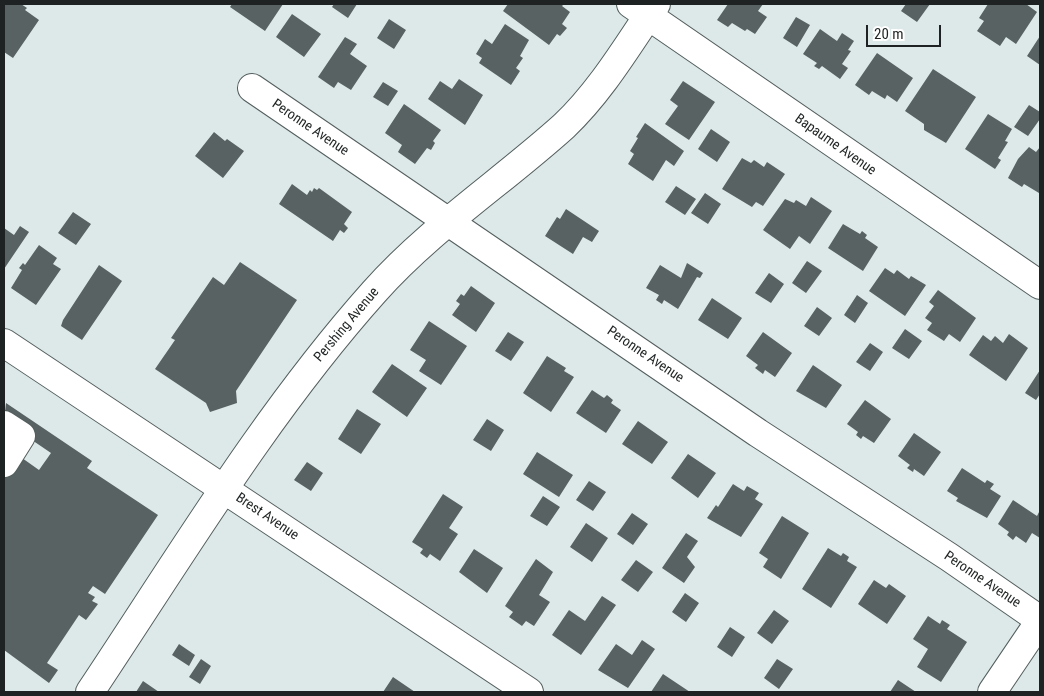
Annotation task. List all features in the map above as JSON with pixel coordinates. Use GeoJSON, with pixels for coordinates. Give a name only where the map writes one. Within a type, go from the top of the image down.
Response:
{"type":"FeatureCollection","features":[{"type":"Feature","properties":{"kind":"street","name":"Pershing Avenue"},"geometry":{"type":"LineString","coordinates":[[90,692],[314,363],[387,278],[448,222],[564,125],[619,60],[645,8]]}},
{"type":"Feature","properties":{"kind":"street","name":"Bapaume Avenue"},"geometry":{"type":"LineString","coordinates":[[645,8],[1040,285]]}},
{"type":"Feature","properties":{"kind":"street","name":"Peronne Avenue"},"geometry":{"type":"LineString","coordinates":[[252,88],[758,434],[949,557],[1040,620]]}},
{"type":"Feature","properties":{"kind":"street","name":"Brest Avenue"},"geometry":{"type":"LineString","coordinates":[[4,343],[529,692]]}},
{"type":"Feature","properties":{"kind":"street"},"geometry":{"type":"LineString","coordinates":[[4,425],[21,436],[4,463]]}},
{"type":"Feature","properties":{"kind":"street"},"geometry":{"type":"LineString","coordinates":[[992,692],[1040,620]]}},
{"type":"Feature","properties":{"kind":"building"},"geometry":{"type":"Polygon","coordinates":[[[4,4],[21,4],[27,8],[25,10],[39,20],[13,58],[4,52],[4,4]]]}},
{"type":"Feature","properties":{"kind":"building"},"geometry":{"type":"Polygon","coordinates":[[[232,4],[283,4],[265,31],[230,7],[232,4]]]}},
{"type":"Feature","properties":{"kind":"building"},"geometry":{"type":"Polygon","coordinates":[[[334,4],[357,4],[348,18],[332,7],[334,4]]]}},
{"type":"Feature","properties":{"kind":"building"},"geometry":{"type":"Polygon","coordinates":[[[508,4],[564,4],[562,6],[570,12],[562,24],[567,28],[560,36],[557,34],[549,45],[503,11],[508,4]]]}},
{"type":"Feature","properties":{"kind":"building"},"geometry":{"type":"Polygon","coordinates":[[[728,4],[763,4],[758,11],[767,17],[755,34],[747,29],[745,31],[732,23],[728,27],[717,20],[728,4]]]}},
{"type":"Feature","properties":{"kind":"building"},"geometry":{"type":"Polygon","coordinates":[[[906,4],[930,4],[917,22],[901,11],[906,4]]]}},
{"type":"Feature","properties":{"kind":"building"},"geometry":{"type":"Polygon","coordinates":[[[988,4],[1026,4],[1037,12],[1016,44],[1006,37],[1000,46],[977,31],[984,21],[979,18],[988,4]]]}},
{"type":"Feature","properties":{"kind":"building"},"geometry":{"type":"Polygon","coordinates":[[[292,14],[321,34],[304,57],[276,37],[292,14]]]}},
{"type":"Feature","properties":{"kind":"building"},"geometry":{"type":"Polygon","coordinates":[[[796,17],[810,25],[797,47],[783,38],[796,17]]]}},
{"type":"Feature","properties":{"kind":"building"},"geometry":{"type":"Polygon","coordinates":[[[389,19],[406,30],[394,49],[377,38],[389,19]]]}},
{"type":"Feature","properties":{"kind":"building"},"geometry":{"type":"Polygon","coordinates":[[[505,24],[529,40],[520,56],[523,58],[516,68],[520,71],[511,85],[479,63],[482,58],[476,54],[485,39],[492,44],[505,24]]]}},
{"type":"Feature","properties":{"kind":"building"},"geometry":{"type":"Polygon","coordinates":[[[820,29],[837,41],[842,33],[854,41],[848,50],[851,51],[842,64],[848,68],[840,79],[822,66],[819,69],[814,66],[817,63],[803,54],[820,29]]]}},
{"type":"Feature","properties":{"kind":"building"},"geometry":{"type":"Polygon","coordinates":[[[1040,36],[1040,65],[1027,56],[1040,36]]]}},
{"type":"Feature","properties":{"kind":"building"},"geometry":{"type":"Polygon","coordinates":[[[345,37],[357,44],[350,54],[367,66],[351,90],[338,82],[334,88],[318,77],[345,37]]]}},
{"type":"Feature","properties":{"kind":"building"},"geometry":{"type":"Polygon","coordinates":[[[877,53],[913,78],[897,102],[887,95],[885,99],[872,91],[869,95],[855,85],[877,53]]]}},
{"type":"Feature","properties":{"kind":"building"},"geometry":{"type":"Polygon","coordinates":[[[933,69],[976,97],[946,143],[924,130],[924,124],[905,111],[933,69]]]}},
{"type":"Feature","properties":{"kind":"building"},"geometry":{"type":"Polygon","coordinates":[[[459,79],[483,95],[465,125],[428,99],[440,81],[452,89],[459,79]]]}},
{"type":"Feature","properties":{"kind":"building"},"geometry":{"type":"Polygon","coordinates":[[[683,81],[715,102],[689,140],[665,124],[678,106],[670,100],[683,81]]]}},
{"type":"Feature","properties":{"kind":"building"},"geometry":{"type":"Polygon","coordinates":[[[383,82],[398,91],[388,106],[373,97],[383,82]]]}},
{"type":"Feature","properties":{"kind":"building"},"geometry":{"type":"Polygon","coordinates":[[[404,104],[441,130],[433,141],[435,143],[431,150],[427,148],[415,164],[398,152],[402,145],[385,133],[404,104]]]}},
{"type":"Feature","properties":{"kind":"building"},"geometry":{"type":"Polygon","coordinates":[[[1029,105],[1040,112],[1040,119],[1028,136],[1014,127],[1029,105]]]}},
{"type":"Feature","properties":{"kind":"building"},"geometry":{"type":"Polygon","coordinates":[[[988,114],[1012,129],[1005,141],[1008,142],[998,158],[1001,160],[995,169],[965,149],[988,114]]]}},
{"type":"Feature","properties":{"kind":"building"},"geometry":{"type":"Polygon","coordinates":[[[645,123],[684,151],[674,166],[666,160],[653,181],[628,164],[634,154],[630,151],[645,123]]]}},
{"type":"Feature","properties":{"kind":"building"},"geometry":{"type":"Polygon","coordinates":[[[711,129],[730,142],[717,162],[698,149],[711,129]]]}},
{"type":"Feature","properties":{"kind":"building"},"geometry":{"type":"Polygon","coordinates":[[[214,132],[225,141],[227,139],[244,151],[223,178],[195,156],[214,132]]]}},
{"type":"Feature","properties":{"kind":"building"},"geometry":{"type":"Polygon","coordinates":[[[1029,147],[1036,152],[1040,147],[1039,193],[1024,184],[1022,187],[1008,178],[1018,159],[1029,147]]]}},
{"type":"Feature","properties":{"kind":"building"},"geometry":{"type":"Polygon","coordinates":[[[742,158],[751,163],[754,160],[764,167],[767,162],[785,174],[763,206],[756,202],[752,207],[722,189],[742,158]]]}},
{"type":"Feature","properties":{"kind":"building"},"geometry":{"type":"Polygon","coordinates":[[[292,184],[307,195],[310,190],[312,192],[314,188],[317,190],[319,188],[352,212],[344,224],[348,228],[344,233],[340,230],[333,241],[279,204],[292,184]]]}},
{"type":"Feature","properties":{"kind":"building"},"geometry":{"type":"Polygon","coordinates":[[[676,186],[696,199],[685,215],[665,202],[676,186]]]}},
{"type":"Feature","properties":{"kind":"building"},"geometry":{"type":"Polygon","coordinates":[[[705,193],[721,204],[708,224],[691,213],[705,193]]]}},
{"type":"Feature","properties":{"kind":"building"},"geometry":{"type":"Polygon","coordinates":[[[811,197],[832,211],[810,244],[799,236],[790,249],[763,230],[785,199],[794,203],[796,200],[806,206],[811,197]]]}},
{"type":"Feature","properties":{"kind":"building"},"geometry":{"type":"Polygon","coordinates":[[[566,209],[599,231],[592,242],[583,237],[573,254],[545,236],[557,217],[560,219],[566,209]]]}},
{"type":"Feature","properties":{"kind":"building"},"geometry":{"type":"Polygon","coordinates":[[[73,212],[91,224],[76,245],[58,233],[73,212]]]}},
{"type":"Feature","properties":{"kind":"building"},"geometry":{"type":"Polygon","coordinates":[[[843,224],[860,234],[862,231],[867,235],[865,238],[878,247],[863,271],[828,248],[843,224]]]}},
{"type":"Feature","properties":{"kind":"building"},"geometry":{"type":"Polygon","coordinates":[[[20,226],[29,232],[4,269],[4,228],[14,235],[20,226]]]}},
{"type":"Feature","properties":{"kind":"building"},"geometry":{"type":"Polygon","coordinates":[[[39,245],[57,258],[53,264],[61,269],[36,305],[11,288],[22,270],[19,268],[23,263],[25,265],[39,245]]]}},
{"type":"Feature","properties":{"kind":"building"},"geometry":{"type":"Polygon","coordinates":[[[807,261],[822,271],[806,293],[792,283],[807,261]]]}},
{"type":"Feature","properties":{"kind":"building"},"geometry":{"type":"Polygon","coordinates":[[[240,262],[297,300],[236,391],[237,403],[210,412],[206,403],[155,369],[175,340],[171,338],[213,277],[224,285],[240,262]]]}},
{"type":"Feature","properties":{"kind":"building"},"geometry":{"type":"Polygon","coordinates":[[[687,263],[703,273],[700,278],[697,277],[678,309],[664,300],[662,304],[656,300],[659,295],[646,288],[660,265],[681,278],[687,263]]]}},
{"type":"Feature","properties":{"kind":"building"},"geometry":{"type":"Polygon","coordinates":[[[99,265],[122,281],[82,340],[61,326],[99,265]]]}},
{"type":"Feature","properties":{"kind":"building"},"geometry":{"type":"Polygon","coordinates":[[[885,268],[894,274],[897,270],[909,279],[911,276],[926,285],[905,316],[869,291],[885,268]]]}},
{"type":"Feature","properties":{"kind":"building"},"geometry":{"type":"Polygon","coordinates":[[[769,273],[784,284],[771,303],[755,293],[769,273]]]}},
{"type":"Feature","properties":{"kind":"building"},"geometry":{"type":"Polygon","coordinates":[[[471,286],[495,303],[476,332],[452,315],[460,304],[456,301],[461,294],[464,296],[471,286]]]}},
{"type":"Feature","properties":{"kind":"building"},"geometry":{"type":"Polygon","coordinates":[[[938,290],[976,318],[960,342],[949,334],[944,341],[927,330],[932,323],[925,318],[934,306],[929,302],[938,290]]]}},
{"type":"Feature","properties":{"kind":"building"},"geometry":{"type":"Polygon","coordinates":[[[857,295],[868,303],[855,323],[844,315],[857,295]]]}},
{"type":"Feature","properties":{"kind":"building"},"geometry":{"type":"Polygon","coordinates":[[[712,298],[742,318],[728,339],[698,320],[712,298]]]}},
{"type":"Feature","properties":{"kind":"building"},"geometry":{"type":"Polygon","coordinates":[[[817,307],[832,318],[819,336],[804,326],[817,307]]]}},
{"type":"Feature","properties":{"kind":"building"},"geometry":{"type":"Polygon","coordinates":[[[429,321],[467,346],[441,385],[419,371],[426,360],[410,350],[429,321]]]}},
{"type":"Feature","properties":{"kind":"building"},"geometry":{"type":"Polygon","coordinates":[[[905,329],[922,341],[909,359],[892,348],[905,329]]]}},
{"type":"Feature","properties":{"kind":"building"},"geometry":{"type":"Polygon","coordinates":[[[508,332],[524,342],[511,361],[495,351],[508,332]]]}},
{"type":"Feature","properties":{"kind":"building"},"geometry":{"type":"Polygon","coordinates":[[[763,332],[792,353],[775,377],[765,370],[763,374],[755,368],[758,365],[746,356],[763,332]]]}},
{"type":"Feature","properties":{"kind":"building"},"geometry":{"type":"Polygon","coordinates":[[[1009,334],[1028,348],[1006,381],[969,355],[983,335],[991,341],[995,336],[1003,343],[1009,334]]]}},
{"type":"Feature","properties":{"kind":"building"},"geometry":{"type":"Polygon","coordinates":[[[870,343],[883,352],[870,371],[856,362],[870,343]]]}},
{"type":"Feature","properties":{"kind":"building"},"geometry":{"type":"Polygon","coordinates":[[[547,356],[566,368],[564,371],[574,377],[551,412],[523,393],[547,356]]]}},
{"type":"Feature","properties":{"kind":"building"},"geometry":{"type":"Polygon","coordinates":[[[392,364],[427,388],[407,417],[372,392],[392,364]]]}},
{"type":"Feature","properties":{"kind":"building"},"geometry":{"type":"Polygon","coordinates":[[[813,365],[842,385],[826,408],[796,391],[813,365]]]}},
{"type":"Feature","properties":{"kind":"building"},"geometry":{"type":"Polygon","coordinates":[[[1040,370],[1040,394],[1036,400],[1025,393],[1040,370]]]}},
{"type":"Feature","properties":{"kind":"building"},"geometry":{"type":"Polygon","coordinates":[[[592,390],[604,398],[607,395],[613,400],[611,403],[621,410],[606,433],[576,413],[592,390]]]}},
{"type":"Feature","properties":{"kind":"building"},"geometry":{"type":"Polygon","coordinates":[[[865,400],[891,419],[874,443],[863,436],[861,439],[856,435],[858,432],[847,424],[865,400]]]}},
{"type":"Feature","properties":{"kind":"building"},"geometry":{"type":"Polygon","coordinates":[[[6,403],[92,461],[87,468],[158,515],[105,594],[93,586],[88,593],[95,597],[92,601],[98,604],[86,620],[79,615],[47,663],[58,670],[49,683],[4,650],[4,470],[15,453],[39,470],[51,453],[4,421],[6,403]]]}},
{"type":"Feature","properties":{"kind":"building"},"geometry":{"type":"Polygon","coordinates":[[[357,409],[381,424],[361,454],[338,439],[357,409]]]}},
{"type":"Feature","properties":{"kind":"building"},"geometry":{"type":"Polygon","coordinates":[[[487,419],[504,430],[491,451],[473,440],[487,419]]]}},
{"type":"Feature","properties":{"kind":"building"},"geometry":{"type":"Polygon","coordinates":[[[638,421],[668,442],[652,464],[622,444],[638,421]]]}},
{"type":"Feature","properties":{"kind":"building"},"geometry":{"type":"Polygon","coordinates":[[[914,433],[941,452],[924,476],[914,469],[913,472],[907,468],[910,465],[898,456],[914,433]]]}},
{"type":"Feature","properties":{"kind":"building"},"geometry":{"type":"Polygon","coordinates":[[[537,452],[573,475],[559,497],[523,474],[537,452]]]}},
{"type":"Feature","properties":{"kind":"building"},"geometry":{"type":"Polygon","coordinates":[[[688,454],[716,473],[698,498],[671,478],[688,454]]]}},
{"type":"Feature","properties":{"kind":"building"},"geometry":{"type":"Polygon","coordinates":[[[307,462],[323,473],[311,491],[294,480],[307,462]]]}},
{"type":"Feature","properties":{"kind":"building"},"geometry":{"type":"Polygon","coordinates":[[[962,468],[985,483],[987,480],[994,484],[990,489],[1001,496],[987,518],[956,501],[958,498],[947,491],[962,468]]]}},
{"type":"Feature","properties":{"kind":"building"},"geometry":{"type":"Polygon","coordinates":[[[589,481],[606,492],[593,511],[576,500],[589,481]]]}},
{"type":"Feature","properties":{"kind":"building"},"geometry":{"type":"Polygon","coordinates":[[[733,484],[744,491],[747,486],[759,493],[755,499],[763,504],[741,537],[707,518],[716,505],[718,507],[733,484]]]}},
{"type":"Feature","properties":{"kind":"building"},"geometry":{"type":"Polygon","coordinates":[[[443,494],[463,507],[449,528],[458,534],[440,561],[430,554],[427,558],[420,553],[423,549],[412,542],[443,494]]]}},
{"type":"Feature","properties":{"kind":"building"},"geometry":{"type":"Polygon","coordinates":[[[543,496],[560,507],[547,526],[530,516],[543,496]]]}},
{"type":"Feature","properties":{"kind":"building"},"geometry":{"type":"Polygon","coordinates":[[[1013,500],[1037,516],[1040,510],[1040,538],[1032,533],[1026,543],[1016,536],[1013,540],[1007,535],[1009,532],[998,524],[1013,500]]]}},
{"type":"Feature","properties":{"kind":"building"},"geometry":{"type":"Polygon","coordinates":[[[632,513],[648,524],[633,545],[617,534],[632,513]]]}},
{"type":"Feature","properties":{"kind":"building"},"geometry":{"type":"Polygon","coordinates":[[[782,516],[809,533],[781,579],[763,567],[768,559],[759,553],[782,516]]]}},
{"type":"Feature","properties":{"kind":"building"},"geometry":{"type":"Polygon","coordinates":[[[586,523],[608,538],[592,562],[570,547],[586,523]]]}},
{"type":"Feature","properties":{"kind":"building"},"geometry":{"type":"Polygon","coordinates":[[[686,533],[698,541],[687,557],[695,567],[684,583],[662,568],[686,533]]]}},
{"type":"Feature","properties":{"kind":"building"},"geometry":{"type":"Polygon","coordinates":[[[828,548],[841,556],[843,553],[849,557],[847,561],[857,567],[831,608],[802,589],[828,548]]]}},
{"type":"Feature","properties":{"kind":"building"},"geometry":{"type":"Polygon","coordinates":[[[474,549],[503,568],[487,593],[459,572],[474,549]]]}},
{"type":"Feature","properties":{"kind":"building"},"geometry":{"type":"Polygon","coordinates":[[[536,559],[553,572],[539,595],[550,602],[534,626],[526,621],[522,626],[509,617],[513,612],[505,606],[536,559]]]}},
{"type":"Feature","properties":{"kind":"building"},"geometry":{"type":"Polygon","coordinates":[[[636,560],[653,572],[638,592],[621,580],[636,560]]]}},
{"type":"Feature","properties":{"kind":"building"},"geometry":{"type":"Polygon","coordinates":[[[874,580],[886,588],[889,584],[906,596],[887,624],[858,604],[874,580]]]}},
{"type":"Feature","properties":{"kind":"building"},"geometry":{"type":"Polygon","coordinates":[[[685,593],[699,603],[686,622],[672,612],[685,593]]]}},
{"type":"Feature","properties":{"kind":"building"},"geometry":{"type":"Polygon","coordinates":[[[602,596],[616,605],[581,655],[552,635],[569,610],[585,621],[602,596]]]}},
{"type":"Feature","properties":{"kind":"building"},"geometry":{"type":"Polygon","coordinates":[[[774,610],[789,621],[772,644],[757,633],[774,610]]]}},
{"type":"Feature","properties":{"kind":"building"},"geometry":{"type":"Polygon","coordinates":[[[928,616],[940,624],[942,620],[950,625],[947,629],[967,642],[941,682],[917,667],[928,649],[913,639],[928,616]]]}},
{"type":"Feature","properties":{"kind":"building"},"geometry":{"type":"Polygon","coordinates":[[[730,627],[745,637],[732,657],[717,647],[730,627]]]}},
{"type":"Feature","properties":{"kind":"building"},"geometry":{"type":"Polygon","coordinates":[[[642,640],[655,649],[628,688],[598,670],[616,644],[632,655],[642,640]]]}},
{"type":"Feature","properties":{"kind":"building"},"geometry":{"type":"Polygon","coordinates":[[[179,644],[195,655],[189,666],[172,655],[179,644]]]}},
{"type":"Feature","properties":{"kind":"building"},"geometry":{"type":"Polygon","coordinates":[[[201,659],[211,666],[200,684],[189,677],[201,659]]]}},
{"type":"Feature","properties":{"kind":"building"},"geometry":{"type":"Polygon","coordinates":[[[777,659],[793,669],[779,689],[764,678],[777,659]]]}},
{"type":"Feature","properties":{"kind":"building"},"geometry":{"type":"Polygon","coordinates":[[[663,674],[690,692],[651,692],[663,674]]]}},
{"type":"Feature","properties":{"kind":"building"},"geometry":{"type":"Polygon","coordinates":[[[393,677],[415,692],[383,692],[393,677]]]}},
{"type":"Feature","properties":{"kind":"building"},"geometry":{"type":"Polygon","coordinates":[[[898,680],[916,692],[890,692],[898,680]]]}},
{"type":"Feature","properties":{"kind":"building"},"geometry":{"type":"Polygon","coordinates":[[[143,681],[159,692],[136,692],[143,681]]]}}]}
